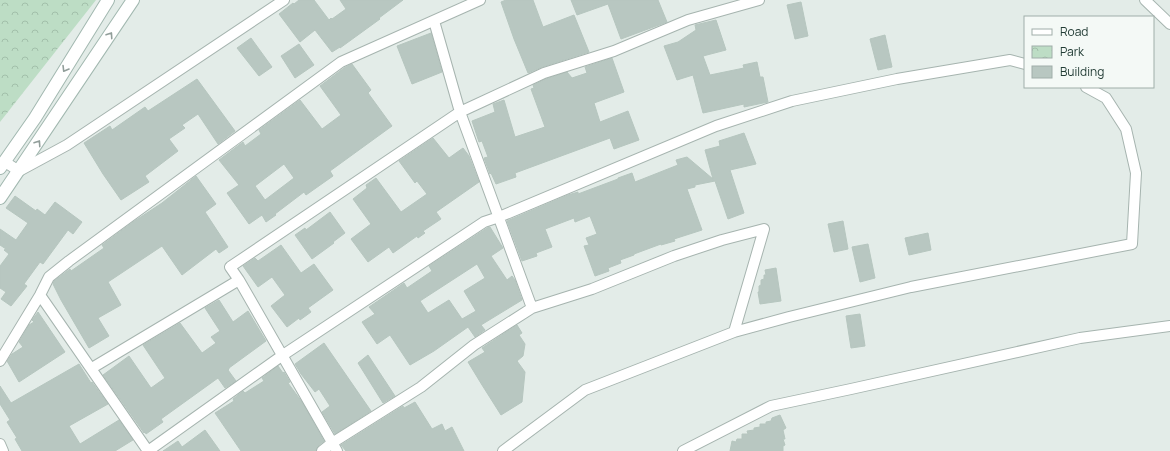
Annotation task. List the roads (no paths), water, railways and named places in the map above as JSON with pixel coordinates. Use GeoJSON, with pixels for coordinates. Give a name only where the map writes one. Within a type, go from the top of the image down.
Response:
{"type":"FeatureCollection","features":[{"type":"Feature","properties":{"kind":"main road"},"geometry":{"type":"LineString","coordinates":[[2,164],[35,118],[108,0]]}},
{"type":"Feature","properties":{"kind":"main road"},"geometry":{"type":"LineString","coordinates":[[0,198],[133,0]]}},
{"type":"Feature","properties":{"kind":"street"},"geometry":{"type":"LineString","coordinates":[[2,164],[19,171],[67,145],[284,0]]}},
{"type":"Feature","properties":{"kind":"street"},"geometry":{"type":"LineString","coordinates":[[0,361],[40,295],[49,277],[54,273],[341,62],[480,0]]}},
{"type":"Feature","properties":{"kind":"street"},"geometry":{"type":"LineString","coordinates":[[334,447],[283,355],[230,267],[460,112],[544,73],[614,51],[688,20],[759,0]]}},
{"type":"Feature","properties":{"kind":"street"},"geometry":{"type":"LineString","coordinates":[[1145,0],[1170,24]]}},
{"type":"Feature","properties":{"kind":"street"},"geometry":{"type":"LineString","coordinates":[[434,21],[460,112],[532,308]]}},
{"type":"Feature","properties":{"kind":"street"},"geometry":{"type":"LineString","coordinates":[[40,295],[92,368],[148,451],[283,355],[484,222],[716,126],[792,101],[897,79],[1010,60],[1024,64]]}},
{"type":"Feature","properties":{"kind":"street"},"geometry":{"type":"LineString","coordinates":[[504,451],[585,390],[734,332],[910,287],[1132,244],[1136,173],[1126,129],[1106,98],[1088,88]]}},
{"type":"Feature","properties":{"kind":"street"},"geometry":{"type":"LineString","coordinates":[[322,451],[334,447],[421,387],[474,345],[532,308],[592,289],[674,256],[722,240],[764,229],[734,332]]}},
{"type":"Feature","properties":{"kind":"street"},"geometry":{"type":"LineString","coordinates":[[92,368],[239,280]]}},
{"type":"Feature","properties":{"kind":"street"},"geometry":{"type":"LineString","coordinates":[[683,451],[771,406],[1080,338],[1170,326]]}},
{"type":"Feature","properties":{"kind":"street"},"geometry":{"type":"LineString","coordinates":[[0,444],[3,451]]}}]}
